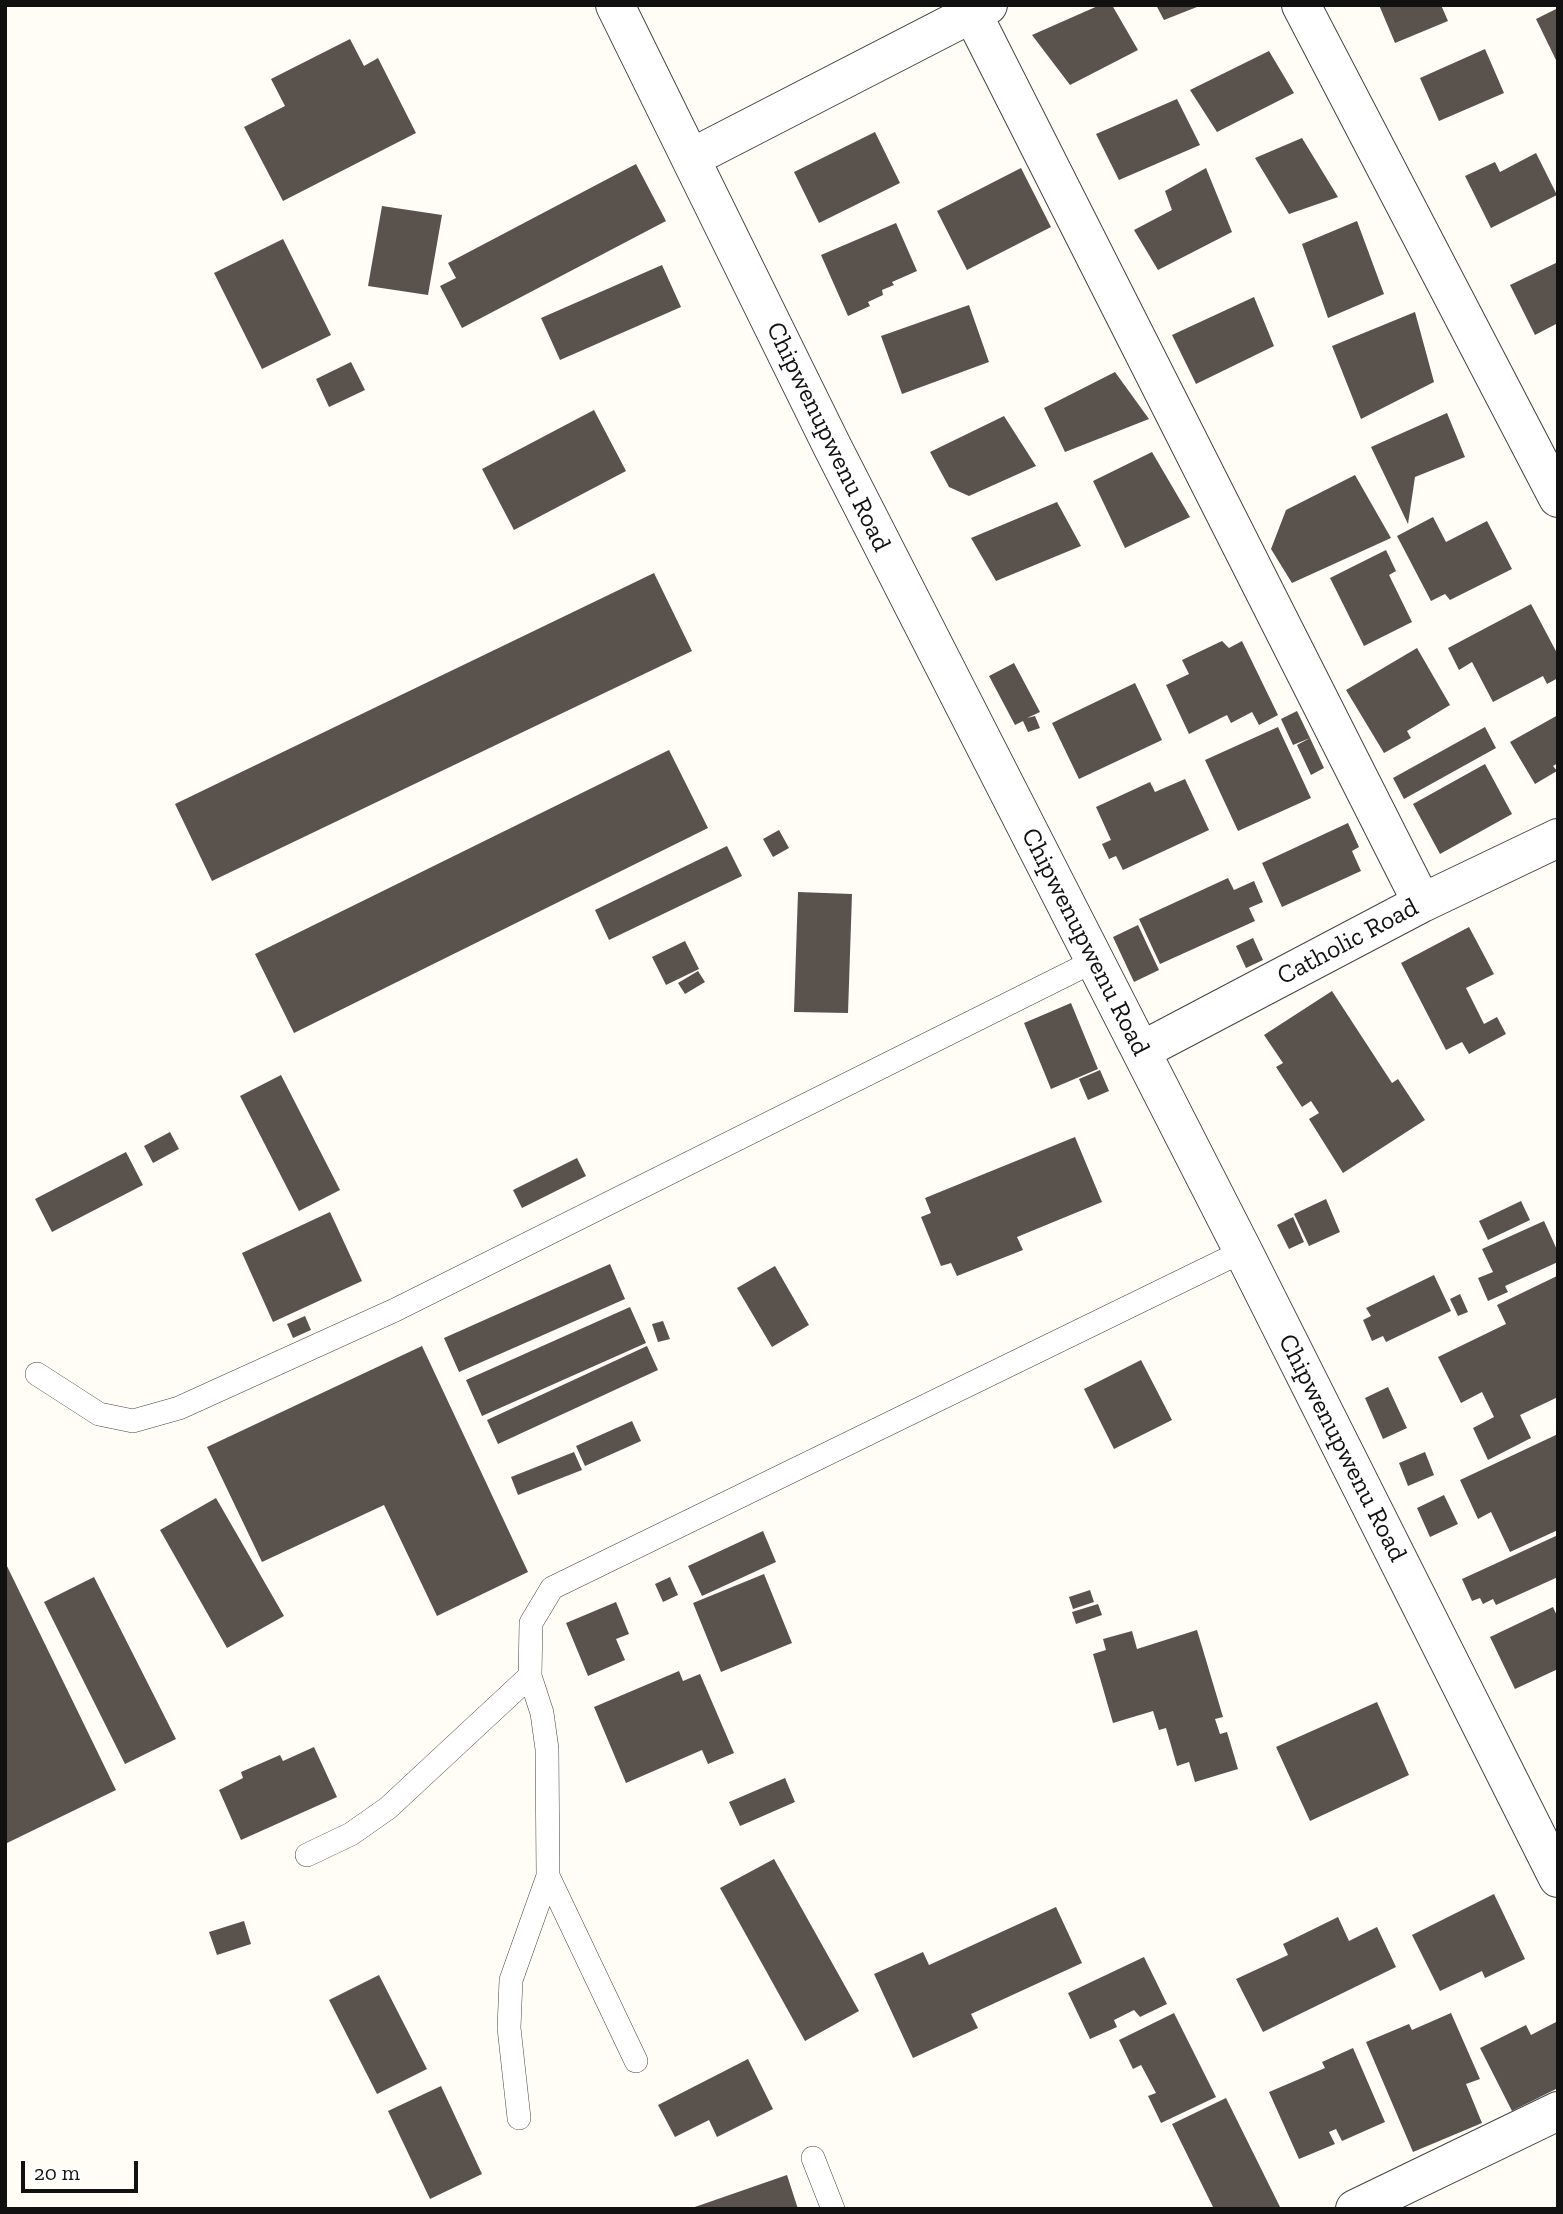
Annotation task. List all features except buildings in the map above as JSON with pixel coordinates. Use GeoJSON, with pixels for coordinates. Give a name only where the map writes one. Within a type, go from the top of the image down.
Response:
{"type":"FeatureCollection","features":[{"type":"Feature","properties":{"kind":"street","name":"Chipwenupwenu Road"},"geometry":{"type":"LineString","coordinates":[[615,5],[838,459],[1243,1251],[1558,1878]]}},
{"type":"Feature","properties":{"kind":"street"},"geometry":{"type":"LineString","coordinates":[[1301,5],[1558,498]]}},
{"type":"Feature","properties":{"kind":"street"},"geometry":{"type":"LineString","coordinates":[[691,158],[976,8],[1422,904]]}},
{"type":"Feature","properties":{"kind":"street","name":"Catholic Road"},"geometry":{"type":"LineString","coordinates":[[1141,1051],[1422,904],[1558,838]]}},
{"type":"Feature","properties":{"kind":"street"},"geometry":{"type":"LineString","coordinates":[[1355,2209],[1558,2111]]}},
{"type":"Feature","properties":{"kind":"lane"},"geometry":{"type":"LineString","coordinates":[[37,1374],[99,1414],[133,1421],[179,1408],[395,1310],[1094,961]]}},
{"type":"Feature","properties":{"kind":"lane"},"geometry":{"type":"LineString","coordinates":[[519,2118],[509,2028],[511,1980],[548,1876],[547,1749],[542,1713],[530,1676],[531,1623],[552,1588],[1243,1251]]}},
{"type":"Feature","properties":{"kind":"lane"},"geometry":{"type":"LineString","coordinates":[[307,1855],[351,1834],[388,1808],[530,1676]]}},
{"type":"Feature","properties":{"kind":"lane"},"geometry":{"type":"LineString","coordinates":[[548,1876],[636,2061]]}},
{"type":"Feature","properties":{"kind":"lane"},"geometry":{"type":"LineString","coordinates":[[813,2158],[833,2209]]}}]}
